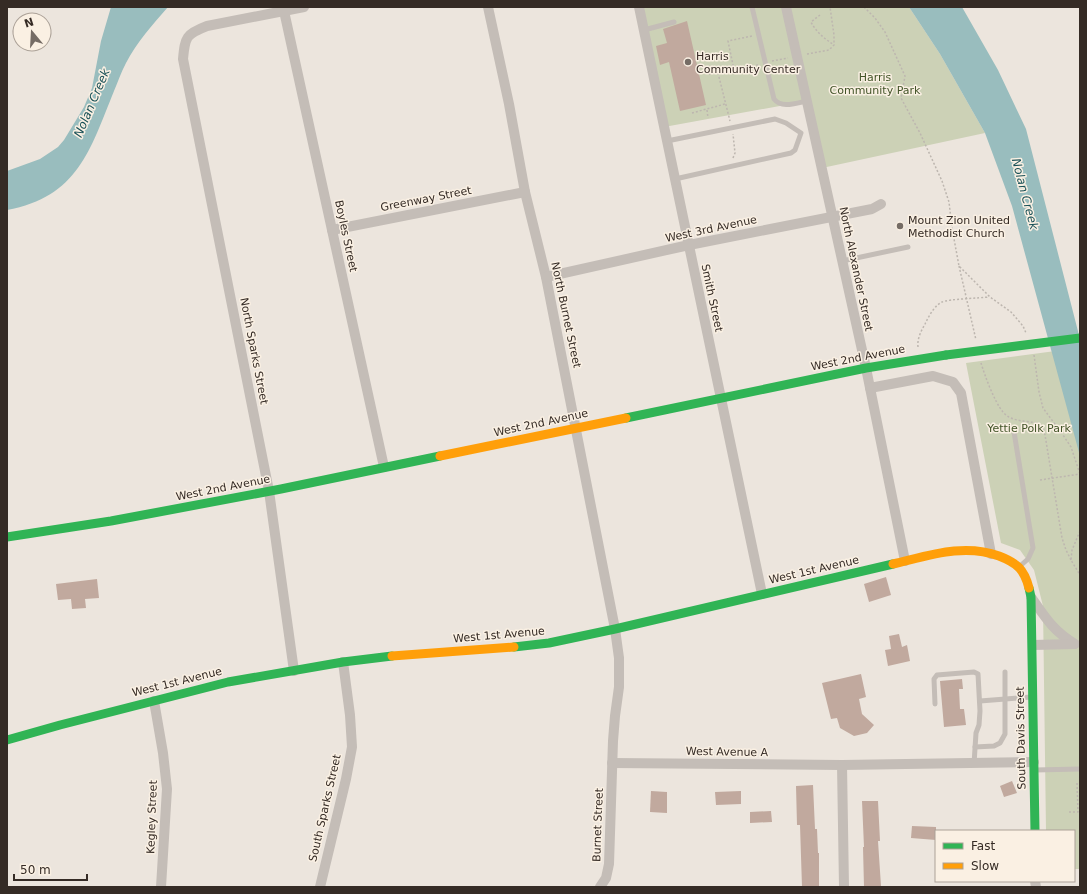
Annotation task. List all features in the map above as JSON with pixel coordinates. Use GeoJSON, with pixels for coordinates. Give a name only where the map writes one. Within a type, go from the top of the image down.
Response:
{"type":"FeatureCollection","features":[{"type":"Feature","properties":{"kind":"street"},"geometry":{"type":"LineString","coordinates":[[284,11],[304,7]]}},
{"type":"Feature","properties":{"kind":"street","name":"North Burnet Street"},"geometry":{"type":"LineString","coordinates":[[488,7],[509,104],[525,192],[546,277],[615,629]]}},
{"type":"Feature","properties":{"kind":"street","name":"Smith Street"},"geometry":{"type":"LineString","coordinates":[[639,7],[762,594]]}},
{"type":"Feature","properties":{"kind":"street","name":"North Alexander Street"},"geometry":{"type":"LineString","coordinates":[[786,7],[866,368],[905,561]]}},
{"type":"Feature","properties":{"kind":"street","name":"North Sparks Street"},"geometry":{"type":"LineString","coordinates":[[284,11],[207,26],[194,31],[187,38],[183,59],[269,491],[294,671]]}},
{"type":"Feature","properties":{"kind":"street","name":"Boyles Street"},"geometry":{"type":"LineString","coordinates":[[284,11],[384,468]]}},
{"type":"Feature","properties":{"kind":"street","name":"Greenway Street"},"geometry":{"type":"LineString","coordinates":[[332,230],[525,192]]}},
{"type":"Feature","properties":{"kind":"street","name":"West 3rd Avenue"},"geometry":{"type":"LineString","coordinates":[[546,277],[689,245],[872,209],[880,204]]}},
{"type":"Feature","properties":{"kind":"street","name":"West 2nd Avenue"},"geometry":{"type":"LineString","coordinates":[[7,537],[111,522],[269,491],[866,368],[946,355],[1080,338]]}},
{"type":"Feature","properties":{"kind":"street"},"geometry":{"type":"LineString","coordinates":[[870,388],[934,376],[953,382],[962,393],[991,554]]}},
{"type":"Feature","properties":{"kind":"street","name":"West 1st Avenue"},"geometry":{"type":"LineString","coordinates":[[7,740],[228,682],[387,656],[549,643],[950,551],[970,549],[991,554],[1005,559],[1019,568]]}},
{"type":"Feature","properties":{"kind":"street","name":"South Davis Street"},"geometry":{"type":"LineString","coordinates":[[1019,568],[1026,578],[1031,597],[1033,645],[1034,830]]}},
{"type":"Feature","properties":{"kind":"street"},"geometry":{"type":"LineString","coordinates":[[1031,597],[1053,628],[1062,637],[1078,644]]}},
{"type":"Feature","properties":{"kind":"street","name":"Burnet Street"},"geometry":{"type":"LineString","coordinates":[[600,887],[606,878],[609,864],[612,763],[615,716],[619,687],[619,658],[615,629]]}},
{"type":"Feature","properties":{"kind":"street"},"geometry":{"type":"LineString","coordinates":[[1033,645],[1078,644]]}},
{"type":"Feature","properties":{"kind":"street","name":"South Sparks Street"},"geometry":{"type":"LineString","coordinates":[[320,887],[349,768],[352,747],[350,715],[343,662]]}},
{"type":"Feature","properties":{"kind":"street","name":"Kegley Street"},"geometry":{"type":"LineString","coordinates":[[154,701],[163,753],[167,788],[161,887]]}},
{"type":"Feature","properties":{"kind":"street","name":"West Avenue A"},"geometry":{"type":"LineString","coordinates":[[612,763],[842,765],[974,764],[1034,766]]}},
{"type":"Feature","properties":{"kind":"street"},"geometry":{"type":"LineString","coordinates":[[842,765],[844,887]]}},
{"type":"Feature","properties":{"kind":"lane"},"geometry":{"type":"LineString","coordinates":[[752,7],[774,99],[778,103],[785,105],[807,101]]}},
{"type":"Feature","properties":{"kind":"lane"},"geometry":{"type":"LineString","coordinates":[[644,30],[674,22]]}},
{"type":"Feature","properties":{"kind":"lane"},"geometry":{"type":"LineString","coordinates":[[667,141],[775,119],[786,123],[801,133],[813,130]]}},
{"type":"Feature","properties":{"kind":"lane"},"geometry":{"type":"LineString","coordinates":[[675,179],[791,153],[795,150],[801,133]]}},
{"type":"Feature","properties":{"kind":"lane"},"geometry":{"type":"LineString","coordinates":[[842,261],[908,247]]}},
{"type":"Feature","properties":{"kind":"lane"},"geometry":{"type":"LineString","coordinates":[[1014,432],[1032,548],[1028,559],[1019,568]]}},
{"type":"Feature","properties":{"kind":"lane"},"geometry":{"type":"LineString","coordinates":[[935,704],[934,679],[936,675],[974,672],[978,674],[980,701],[979,725],[976,734],[974,764]]}},
{"type":"Feature","properties":{"kind":"lane"},"geometry":{"type":"LineString","coordinates":[[975,747],[994,746],[1000,743],[1005,734],[1005,672]]}},
{"type":"Feature","properties":{"kind":"lane"},"geometry":{"type":"LineString","coordinates":[[980,701],[1033,697]]}},
{"type":"Feature","properties":{"kind":"lane"},"geometry":{"type":"LineString","coordinates":[[1034,766],[1080,769]]}},
{"type":"Feature","properties":{"kind":"path"},"geometry":{"type":"LineString","coordinates":[[864,7],[886,32],[905,76],[901,98],[920,133],[942,181],[949,202],[959,266],[977,344]]}},
{"type":"Feature","properties":{"kind":"path"},"geometry":{"type":"LineString","coordinates":[[820,15],[811,22],[814,28],[834,45]]}},
{"type":"Feature","properties":{"kind":"path"},"geometry":{"type":"LineString","coordinates":[[734,70],[728,41],[758,35]]}},
{"type":"Feature","properties":{"kind":"path"},"geometry":{"type":"LineString","coordinates":[[718,73],[732,128],[735,153],[729,167]]}},
{"type":"Feature","properties":{"kind":"path"},"geometry":{"type":"LineString","coordinates":[[692,113],[726,104]]}},
{"type":"Feature","properties":{"kind":"path"},"geometry":{"type":"LineString","coordinates":[[707,110],[708,118]]}},
{"type":"Feature","properties":{"kind":"path"},"geometry":{"type":"LineString","coordinates":[[959,266],[990,297],[1011,312],[1023,326],[1029,339]]}},
{"type":"Feature","properties":{"kind":"path"},"geometry":{"type":"LineString","coordinates":[[920,359],[918,342],[921,330],[937,306],[944,301],[990,297]]}},
{"type":"Feature","properties":{"kind":"path"},"geometry":{"type":"LineString","coordinates":[[1034,353],[1039,392],[1043,408],[1071,448],[1080,474],[1040,480]]}},
{"type":"Feature","properties":{"kind":"path"},"geometry":{"type":"LineString","coordinates":[[981,359],[986,380],[1003,412],[1021,422],[1037,422],[1042,426],[1045,435],[1062,538],[1066,550],[1080,575]]}},
{"type":"Feature","properties":{"kind":"path"},"geometry":{"type":"LineString","coordinates":[[1071,560],[1072,550],[1080,531]]}},
{"type":"Feature","properties":{"kind":"path"},"geometry":{"type":"LineString","coordinates":[[1070,812],[1078,812],[1077,783],[1080,783]]}},
{"type":"Feature","properties":{"kind":"green space","name":"Harris Community Park"},"geometry":{"type":"Polygon","coordinates":[[[639,7],[909,7],[940,54],[985,133],[822,168],[807,101],[664,127],[639,7]]]}},
{"type":"Feature","properties":{"kind":"green space","name":"Yettie Polk Park"},"geometry":{"type":"Polygon","coordinates":[[[1063,350],[1080,423],[1080,869],[1075,869],[1075,830],[1046,830],[1043,606],[1034,570],[1020,550],[1001,543],[966,363],[1063,350]]]}},
{"type":"Feature","properties":{"kind":"water","name":"Nolan Creek"},"geometry":{"type":"Polygon","coordinates":[[[111,7],[168,7],[130,55],[121,73],[97,133],[78,168],[66,182],[50,194],[31,204],[7,210],[7,171],[40,159],[58,147],[64,140],[84,107],[92,88],[101,41],[111,7]]]}},
{"type":"Feature","properties":{"kind":"water","name":"Nolan Creek"},"geometry":{"type":"Polygon","coordinates":[[[909,7],[962,7],[998,70],[1026,129],[1080,339],[1080,456],[1012,206],[985,133],[940,54],[909,7]]]}},
{"type":"Feature","properties":{"kind":"building"},"geometry":{"type":"Polygon","coordinates":[[[687,21],[706,105],[680,111],[669,62],[660,65],[656,46],[667,43],[663,29],[687,21]]]}},
{"type":"Feature","properties":{"kind":"building"},"geometry":{"type":"Polygon","coordinates":[[[886,577],[891,595],[869,602],[864,584],[886,577]]]}},
{"type":"Feature","properties":{"kind":"building"},"geometry":{"type":"Polygon","coordinates":[[[97,579],[99,598],[85,599],[86,608],[72,609],[71,599],[58,600],[56,584],[97,579]]]}},
{"type":"Feature","properties":{"kind":"building"},"geometry":{"type":"Polygon","coordinates":[[[899,634],[902,647],[907,645],[910,661],[888,666],[885,650],[891,649],[889,636],[899,634]]]}},
{"type":"Feature","properties":{"kind":"building"},"geometry":{"type":"Polygon","coordinates":[[[861,674],[866,697],[859,699],[862,714],[874,725],[867,733],[854,736],[840,728],[837,718],[831,719],[822,683],[861,674]]]}},
{"type":"Feature","properties":{"kind":"building"},"geometry":{"type":"Polygon","coordinates":[[[962,679],[963,689],[959,689],[960,709],[964,709],[966,725],[944,727],[940,681],[962,679]]]}},
{"type":"Feature","properties":{"kind":"building"},"geometry":{"type":"Polygon","coordinates":[[[1012,781],[1017,793],[1004,797],[1000,786],[1012,781]]]}},
{"type":"Feature","properties":{"kind":"building"},"geometry":{"type":"Polygon","coordinates":[[[813,785],[815,829],[817,829],[819,853],[819,887],[802,887],[800,825],[797,825],[796,786],[813,785]]]}},
{"type":"Feature","properties":{"kind":"building"},"geometry":{"type":"Polygon","coordinates":[[[651,791],[667,792],[667,813],[650,812],[651,791]]]}},
{"type":"Feature","properties":{"kind":"building"},"geometry":{"type":"Polygon","coordinates":[[[741,791],[741,804],[716,805],[715,792],[741,791]]]}},
{"type":"Feature","properties":{"kind":"building"},"geometry":{"type":"Polygon","coordinates":[[[862,801],[878,801],[880,841],[878,841],[881,886],[864,887],[862,801]]]}},
{"type":"Feature","properties":{"kind":"building"},"geometry":{"type":"Polygon","coordinates":[[[771,811],[772,822],[750,823],[750,812],[771,811]]]}},
{"type":"Feature","properties":{"kind":"building"},"geometry":{"type":"Polygon","coordinates":[[[912,826],[936,827],[935,840],[911,838],[912,826]]]}},
{"type":"Feature","properties":{"kind":"traffic: fast"},"geometry":{"type":"LineString","coordinates":[[946,355],[1080,338]]}},
{"type":"Feature","properties":{"kind":"traffic: fast"},"geometry":{"type":"LineString","coordinates":[[626,418],[866,368],[946,355]]}},
{"type":"Feature","properties":{"kind":"traffic: fast"},"geometry":{"type":"LineString","coordinates":[[7,537],[111,521],[281,489],[440,456]]}},
{"type":"Feature","properties":{"kind":"traffic: fast"},"geometry":{"type":"LineString","coordinates":[[514,647],[549,643],[615,629],[893,564]]}},
{"type":"Feature","properties":{"kind":"traffic: fast"},"geometry":{"type":"LineString","coordinates":[[1029,588],[1031,597],[1035,830]]}},
{"type":"Feature","properties":{"kind":"traffic: fast"},"geometry":{"type":"LineString","coordinates":[[7,740],[228,682],[343,662],[392,656]]}},
{"type":"Feature","properties":{"kind":"traffic: slow"},"geometry":{"type":"LineString","coordinates":[[440,456],[626,418]]}},
{"type":"Feature","properties":{"kind":"traffic: slow"},"geometry":{"type":"LineString","coordinates":[[893,564],[946,552],[986,552],[999,556],[1015,564],[1025,576],[1029,588]]}},
{"type":"Feature","properties":{"kind":"traffic: slow"},"geometry":{"type":"LineString","coordinates":[[392,656],[514,647]]}},
{"type":"Feature","properties":{"kind":"place","name":"Harris Community Center"},"geometry":{"type":"Point","coordinates":[688,62]}},
{"type":"Feature","properties":{"kind":"place","name":"Mount Zion United Methodist Church"},"geometry":{"type":"Point","coordinates":[900,226]}}]}
